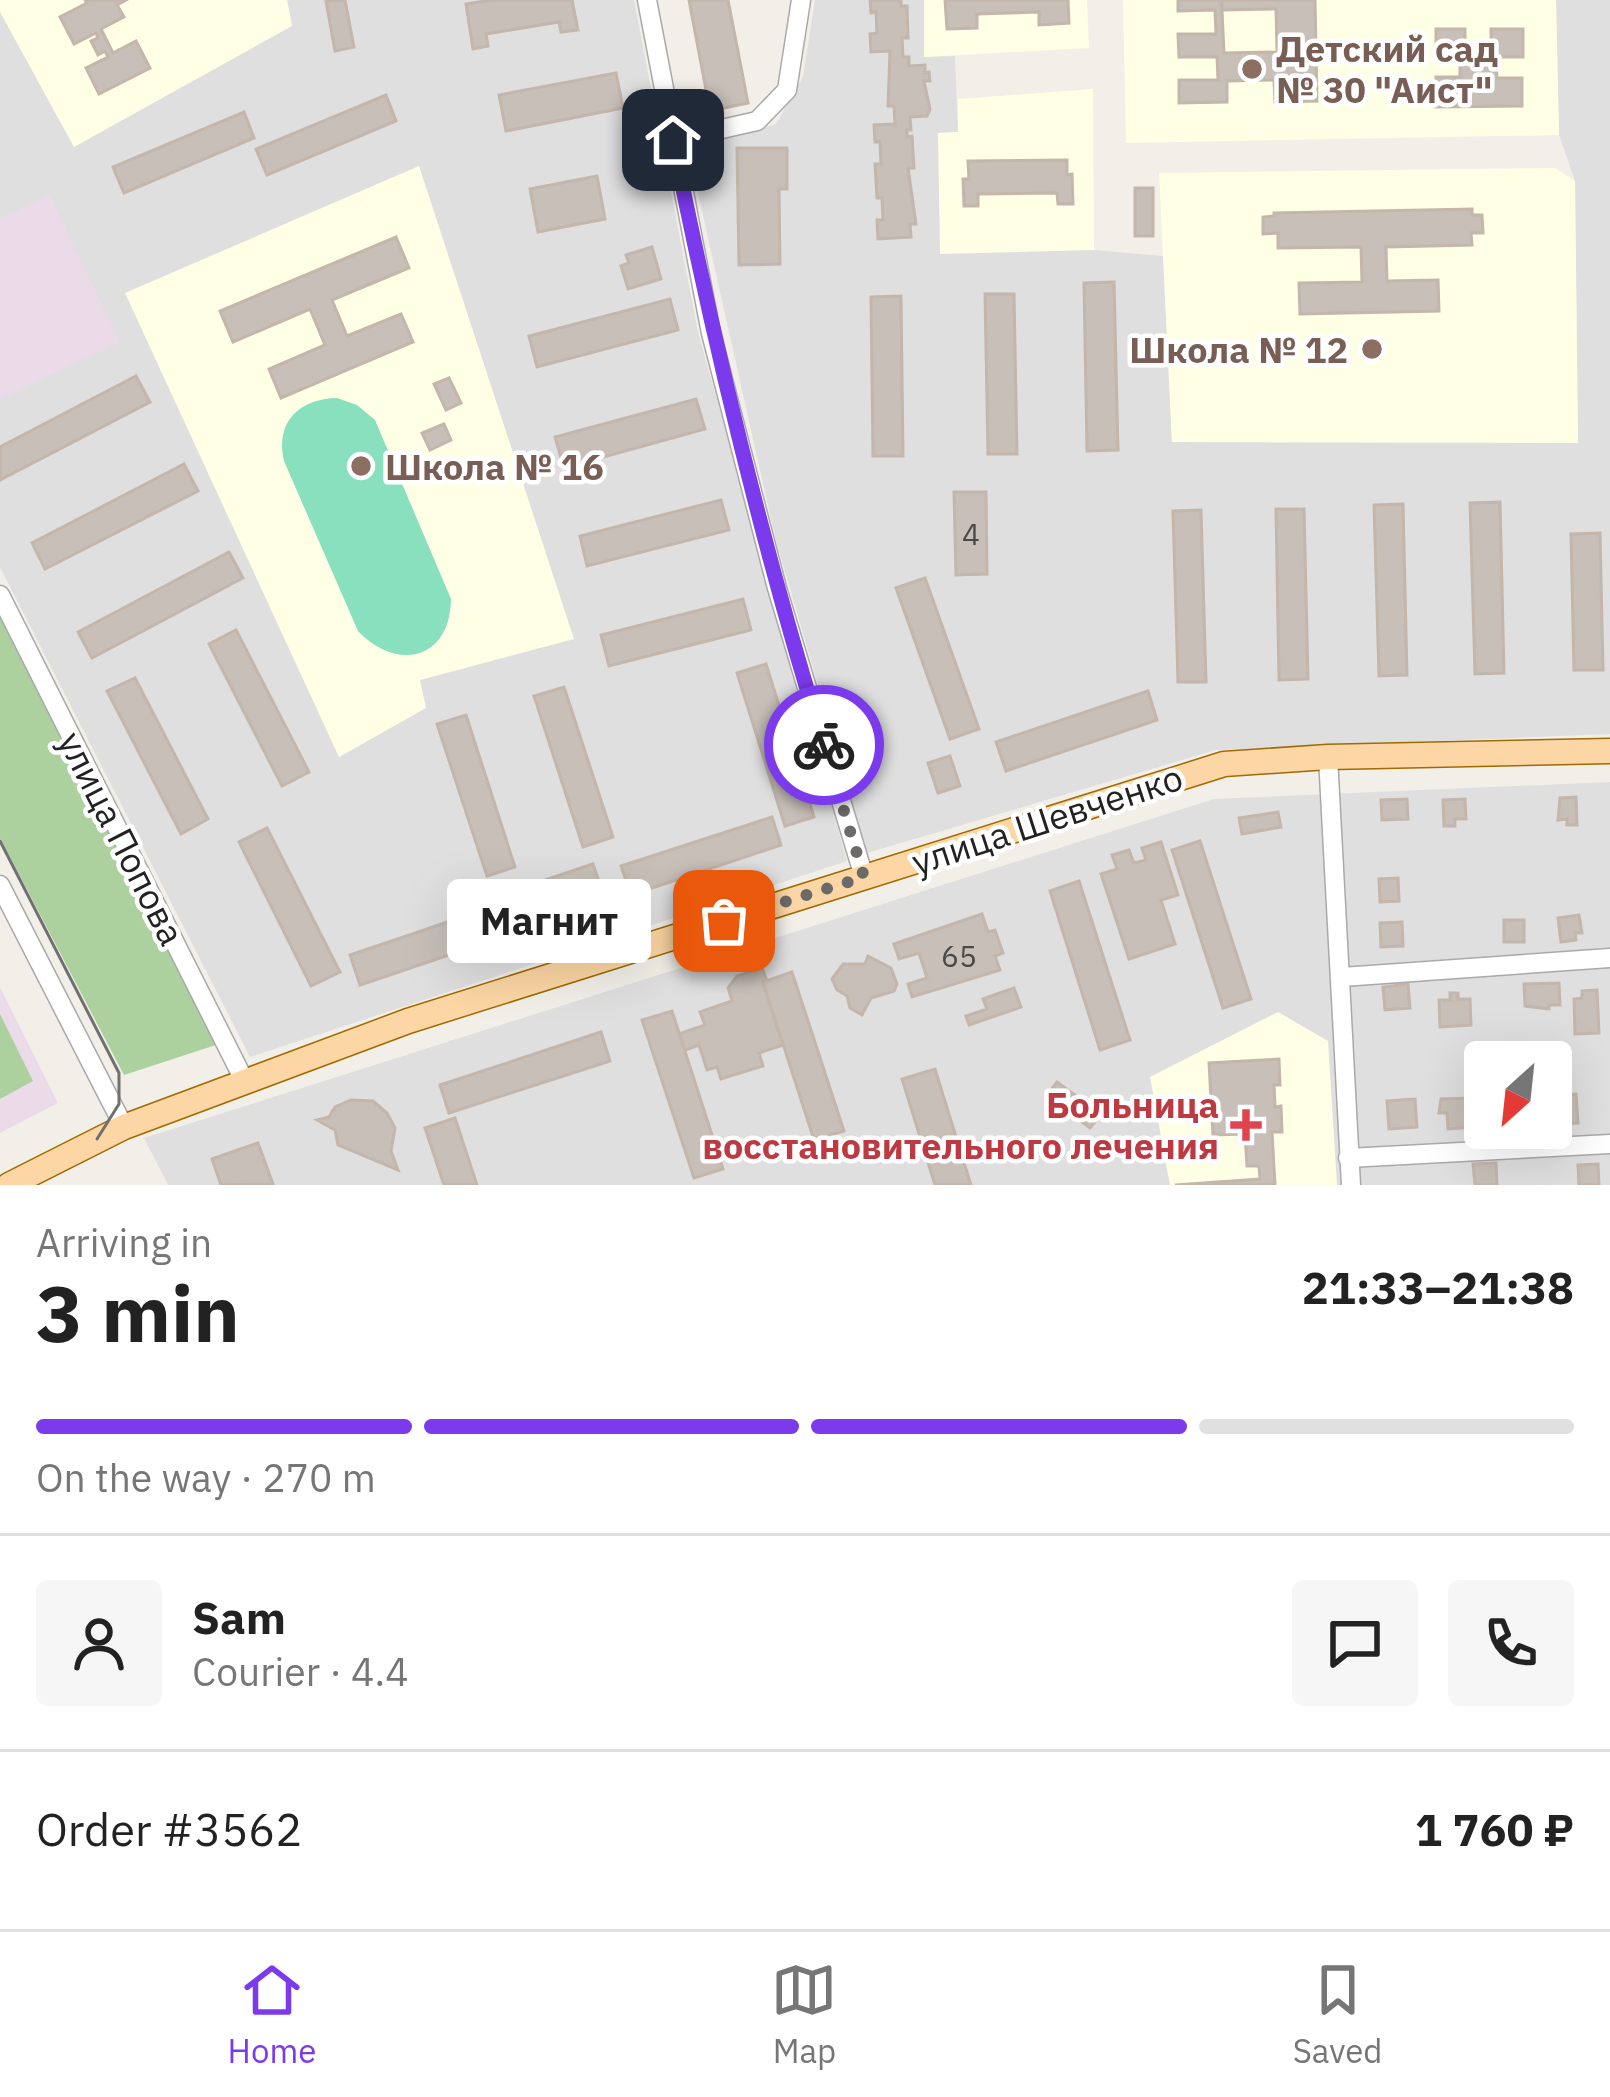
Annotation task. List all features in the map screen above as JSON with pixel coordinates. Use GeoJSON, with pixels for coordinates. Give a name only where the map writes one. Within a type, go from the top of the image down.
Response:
{"type":"FeatureCollection","features":[{"type":"Feature","properties":{"kind":"main road","name":"улица Шевченко"},"geometry":{"type":"LineString","coordinates":[[9,1185],[124,1127],[408,1021],[1224,764],[1610,751]]}},
{"type":"Feature","properties":{"kind":"street"},"geometry":{"type":"LineString","coordinates":[[647,0],[711,333],[768,554],[864,877]]}},
{"type":"Feature","properties":{"kind":"street"},"geometry":{"type":"LineString","coordinates":[[673,140],[758,121],[787,90],[801,0]]}},
{"type":"Feature","properties":{"kind":"street","name":"улица Попова"},"geometry":{"type":"LineString","coordinates":[[0,595],[245,1082]]}},
{"type":"Feature","properties":{"kind":"street"},"geometry":{"type":"LineString","coordinates":[[1328,757],[1351,1185]]}},
{"type":"Feature","properties":{"kind":"street"},"geometry":{"type":"LineString","coordinates":[[0,885],[124,1127]]}},
{"type":"Feature","properties":{"kind":"street"},"geometry":{"type":"LineString","coordinates":[[1342,976],[1610,958]]}},
{"type":"Feature","properties":{"kind":"street"},"geometry":{"type":"LineString","coordinates":[[1348,1158],[1610,1144]]}},
{"type":"Feature","properties":{"kind":"shaded area"},"geometry":{"type":"Polygon","coordinates":[[[0,0],[634,0],[698,332],[847,861],[250,1057],[0,567],[0,0]]]}},
{"type":"Feature","properties":{"kind":"shaded area"},"geometry":{"type":"Polygon","coordinates":[[[0,0],[287,0],[292,26],[74,147],[0,12],[0,0]]]}},
{"type":"Feature","properties":{"kind":"shaded area"},"geometry":{"type":"Polygon","coordinates":[[[815,0],[924,0],[925,57],[955,56],[958,132],[939,133],[1094,250],[1163,256],[1172,442],[1578,443],[1575,181],[1559,135],[1556,0],[1610,0],[1610,734],[1216,750],[867,853],[775,537],[688,149],[776,124],[803,77],[815,0]]]}},
{"type":"Feature","properties":{"kind":"shaded area"},"geometry":{"type":"Polygon","coordinates":[[[924,0],[1087,0],[1089,48],[924,57],[924,0]]]}},
{"type":"Feature","properties":{"kind":"shaded area"},"geometry":{"type":"Polygon","coordinates":[[[1123,0],[1556,0],[1559,135],[1126,143],[1123,0]]]}},
{"type":"Feature","properties":{"kind":"shaded area"},"geometry":{"type":"Polygon","coordinates":[[[1093,89],[1094,250],[940,254],[938,133],[958,132],[958,99],[1093,89]]]}},
{"type":"Feature","properties":{"kind":"shaded area","name":"Школа № 16"},"geometry":{"type":"Polygon","coordinates":[[[419,166],[574,639],[420,680],[426,708],[339,757],[125,293],[419,166]]]}},
{"type":"Feature","properties":{"kind":"shaded area","name":"Школа № 12"},"geometry":{"type":"Polygon","coordinates":[[[1555,168],[1575,181],[1578,443],[1172,442],[1159,173],[1555,168]]]}},
{"type":"Feature","properties":{"kind":"shaded area"},"geometry":{"type":"Polygon","coordinates":[[[49,195],[120,342],[0,399],[0,219],[49,195]]]}},
{"type":"Feature","properties":{"kind":"shaded area"},"geometry":{"type":"Polygon","coordinates":[[[1610,782],[1610,1185],[168,1185],[144,1138],[1214,799],[1610,782]]]}},
{"type":"Feature","properties":{"kind":"shaded area"},"geometry":{"type":"Polygon","coordinates":[[[0,987],[58,1103],[0,1133],[0,987]]]}},
{"type":"Feature","properties":{"kind":"shaded area","name":"Больница восстановительного лечения"},"geometry":{"type":"Polygon","coordinates":[[[1278,1012],[1328,1041],[1337,1185],[1170,1185],[1150,1077],[1278,1012]]]}},
{"type":"Feature","properties":{"kind":"green space"},"geometry":{"type":"Polygon","coordinates":[[[337,398],[357,405],[375,420],[451,599],[442,636],[419,653],[389,652],[358,631],[284,461],[283,435],[293,416],[311,403],[337,398]]]}},
{"type":"Feature","properties":{"kind":"green space"},"geometry":{"type":"Polygon","coordinates":[[[0,600],[222,1043],[124,1075],[0,838],[0,600]]]}},
{"type":"Feature","properties":{"kind":"green space"},"geometry":{"type":"Polygon","coordinates":[[[0,1014],[33,1081],[0,1099],[0,1014]]]}},
{"type":"Feature","properties":{"kind":"building"},"geometry":{"type":"Polygon","coordinates":[[[85,0],[126,0],[117,5],[124,17],[101,29],[113,53],[136,41],[150,68],[99,94],[86,68],[108,57],[105,51],[98,55],[91,41],[98,38],[96,33],[74,44],[60,17],[87,3],[85,0]]]}},
{"type":"Feature","properties":{"kind":"building"},"geometry":{"type":"Polygon","coordinates":[[[345,0],[354,47],[335,51],[326,1],[345,0]]]}},
{"type":"Feature","properties":{"kind":"building"},"geometry":{"type":"Polygon","coordinates":[[[572,0],[578,30],[561,32],[559,22],[486,34],[488,46],[473,49],[466,4],[572,0]]]}},
{"type":"Feature","properties":{"kind":"building"},"geometry":{"type":"Polygon","coordinates":[[[689,0],[728,0],[748,103],[710,111],[689,0]]]}},
{"type":"Feature","properties":{"kind":"building"},"geometry":{"type":"Polygon","coordinates":[[[870,0],[901,0],[901,6],[907,6],[903,57],[909,57],[909,66],[925,65],[925,73],[929,72],[930,81],[924,81],[930,109],[927,116],[910,117],[911,130],[907,130],[907,137],[912,136],[914,168],[908,168],[916,224],[910,224],[911,237],[878,239],[877,220],[883,220],[875,164],[881,164],[880,142],[875,142],[874,125],[895,124],[894,106],[888,106],[890,51],[871,52],[870,34],[877,33],[870,0]]]}},
{"type":"Feature","properties":{"kind":"building"},"geometry":{"type":"Polygon","coordinates":[[[945,0],[1068,0],[1069,23],[1039,25],[1039,12],[977,14],[977,28],[947,29],[945,0]]]}},
{"type":"Feature","properties":{"kind":"building"},"geometry":{"type":"Polygon","coordinates":[[[1178,0],[1315,0],[1317,101],[1275,102],[1274,80],[1227,81],[1227,102],[1179,103],[1179,80],[1218,80],[1217,57],[1179,57],[1178,34],[1216,34],[1215,10],[1178,11],[1178,0]],[[1276,9],[1222,10],[1224,53],[1277,52],[1276,9]]]}},
{"type":"Feature","properties":{"kind":"building"},"geometry":{"type":"Polygon","coordinates":[[[1436,29],[1465,29],[1465,49],[1491,48],[1491,29],[1523,29],[1523,57],[1496,57],[1497,78],[1522,78],[1522,106],[1436,107],[1436,77],[1460,77],[1460,58],[1436,58],[1436,29]]]}},
{"type":"Feature","properties":{"kind":"building"},"geometry":{"type":"Polygon","coordinates":[[[616,73],[623,108],[506,131],[499,95],[616,73]]]}},
{"type":"Feature","properties":{"kind":"building"},"geometry":{"type":"Polygon","coordinates":[[[386,95],[396,121],[267,175],[256,149],[386,95]]]}},
{"type":"Feature","properties":{"kind":"building"},"geometry":{"type":"Polygon","coordinates":[[[244,112],[254,138],[124,193],[113,167],[244,112]]]}},
{"type":"Feature","properties":{"kind":"building"},"geometry":{"type":"Polygon","coordinates":[[[737,148],[787,148],[787,189],[779,189],[780,264],[739,265],[737,148]]]}},
{"type":"Feature","properties":{"kind":"building"},"geometry":{"type":"Polygon","coordinates":[[[1067,160],[1073,204],[1058,204],[1057,193],[978,194],[978,206],[964,206],[968,161],[1067,160]]]}},
{"type":"Feature","properties":{"kind":"building"},"geometry":{"type":"Polygon","coordinates":[[[597,176],[605,219],[538,232],[530,189],[597,176]]]}},
{"type":"Feature","properties":{"kind":"building"},"geometry":{"type":"Polygon","coordinates":[[[1135,188],[1153,188],[1153,236],[1135,236],[1135,188]]]}},
{"type":"Feature","properties":{"kind":"building"},"geometry":{"type":"Polygon","coordinates":[[[1472,209],[1472,215],[1482,215],[1483,233],[1471,233],[1472,245],[1386,247],[1387,281],[1438,280],[1439,311],[1300,314],[1299,283],[1362,282],[1361,247],[1278,248],[1278,233],[1263,234],[1263,217],[1274,213],[1472,209]]]}},
{"type":"Feature","properties":{"kind":"building"},"geometry":{"type":"Polygon","coordinates":[[[396,237],[409,268],[332,300],[347,336],[401,314],[413,342],[281,398],[269,369],[325,345],[310,309],[233,342],[220,311],[396,237]]]}},
{"type":"Feature","properties":{"kind":"building"},"geometry":{"type":"Polygon","coordinates":[[[652,247],[661,279],[628,289],[621,266],[629,263],[626,255],[652,247]]]}},
{"type":"Feature","properties":{"kind":"building"},"geometry":{"type":"Polygon","coordinates":[[[1114,282],[1118,450],[1087,451],[1084,283],[1114,282]]]}},
{"type":"Feature","properties":{"kind":"building"},"geometry":{"type":"Polygon","coordinates":[[[985,294],[1014,294],[1017,454],[988,454],[985,294]]]}},
{"type":"Feature","properties":{"kind":"building"},"geometry":{"type":"Polygon","coordinates":[[[901,296],[903,456],[873,456],[871,297],[901,296]]]}},
{"type":"Feature","properties":{"kind":"building"},"geometry":{"type":"Polygon","coordinates":[[[670,299],[678,330],[537,367],[529,336],[670,299]]]}},
{"type":"Feature","properties":{"kind":"building"},"geometry":{"type":"Polygon","coordinates":[[[136,376],[150,402],[0,480],[0,447],[136,376]]]}},
{"type":"Feature","properties":{"kind":"building"},"geometry":{"type":"Polygon","coordinates":[[[449,378],[461,403],[446,410],[434,384],[449,378]]]}},
{"type":"Feature","properties":{"kind":"building"},"geometry":{"type":"Polygon","coordinates":[[[696,399],[705,429],[564,468],[555,437],[696,399]]]}},
{"type":"Feature","properties":{"kind":"building"},"geometry":{"type":"Polygon","coordinates":[[[444,424],[451,440],[430,450],[422,433],[444,424]]]}},
{"type":"Feature","properties":{"kind":"building"},"geometry":{"type":"Polygon","coordinates":[[[184,464],[198,491],[45,569],[32,543],[184,464]]]}},
{"type":"Feature","properties":{"kind":"building"},"geometry":{"type":"Polygon","coordinates":[[[954,492],[986,492],[987,574],[956,575],[954,492]]]}},
{"type":"Feature","properties":{"kind":"building"},"geometry":{"type":"Polygon","coordinates":[[[721,500],[729,530],[587,566],[580,536],[721,500]]]}},
{"type":"Feature","properties":{"kind":"building"},"geometry":{"type":"Polygon","coordinates":[[[1500,502],[1504,673],[1475,674],[1470,503],[1500,502]]]}},
{"type":"Feature","properties":{"kind":"building"},"geometry":{"type":"Polygon","coordinates":[[[1403,504],[1407,675],[1379,676],[1374,505],[1403,504]]]}},
{"type":"Feature","properties":{"kind":"building"},"geometry":{"type":"Polygon","coordinates":[[[1276,509],[1304,509],[1308,679],[1279,680],[1276,509]]]}},
{"type":"Feature","properties":{"kind":"building"},"geometry":{"type":"Polygon","coordinates":[[[1201,510],[1206,682],[1178,682],[1173,511],[1201,510]]]}},
{"type":"Feature","properties":{"kind":"building"},"geometry":{"type":"Polygon","coordinates":[[[1600,533],[1603,670],[1574,670],[1571,534],[1600,533]]]}},
{"type":"Feature","properties":{"kind":"building"},"geometry":{"type":"Polygon","coordinates":[[[229,552],[243,578],[92,658],[78,632],[229,552]]]}},
{"type":"Feature","properties":{"kind":"building"},"geometry":{"type":"Polygon","coordinates":[[[925,578],[979,729],[950,739],[896,588],[925,578]]]}},
{"type":"Feature","properties":{"kind":"building"},"geometry":{"type":"Polygon","coordinates":[[[743,599],[751,630],[609,666],[601,635],[743,599]]]}},
{"type":"Feature","properties":{"kind":"building"},"geometry":{"type":"Polygon","coordinates":[[[236,630],[309,772],[282,786],[209,644],[236,630]]]}},
{"type":"Feature","properties":{"kind":"building"},"geometry":{"type":"Polygon","coordinates":[[[766,664],[814,817],[785,826],[737,673],[766,664]]]}},
{"type":"Feature","properties":{"kind":"building"},"geometry":{"type":"Polygon","coordinates":[[[135,678],[208,819],[181,834],[107,691],[135,678]]]}},
{"type":"Feature","properties":{"kind":"building"},"geometry":{"type":"Polygon","coordinates":[[[564,687],[613,837],[583,847],[534,696],[564,687]]]}},
{"type":"Feature","properties":{"kind":"building"},"geometry":{"type":"Polygon","coordinates":[[[1148,691],[1157,720],[1006,771],[996,742],[1148,691]]]}},
{"type":"Feature","properties":{"kind":"building"},"geometry":{"type":"Polygon","coordinates":[[[466,715],[515,867],[487,876],[437,724],[466,715]]]}},
{"type":"Feature","properties":{"kind":"building"},"geometry":{"type":"Polygon","coordinates":[[[950,756],[960,786],[938,793],[928,763],[950,756]]]}},
{"type":"Feature","properties":{"kind":"building"},"geometry":{"type":"Polygon","coordinates":[[[1576,797],[1577,825],[1567,825],[1567,819],[1558,820],[1560,798],[1576,797]]]}},
{"type":"Feature","properties":{"kind":"building"},"geometry":{"type":"Polygon","coordinates":[[[1407,799],[1408,819],[1382,820],[1381,800],[1407,799]]]}},
{"type":"Feature","properties":{"kind":"building"},"geometry":{"type":"Polygon","coordinates":[[[1465,799],[1466,819],[1444,826],[1443,800],[1465,799]]]}},
{"type":"Feature","properties":{"kind":"building"},"geometry":{"type":"Polygon","coordinates":[[[1278,812],[1281,827],[1242,834],[1239,818],[1278,812]]]}},
{"type":"Feature","properties":{"kind":"building"},"geometry":{"type":"Polygon","coordinates":[[[772,817],[781,845],[631,895],[621,866],[772,817]]]}},
{"type":"Feature","properties":{"kind":"building"},"geometry":{"type":"Polygon","coordinates":[[[267,828],[340,972],[311,986],[239,842],[267,828]]]}},
{"type":"Feature","properties":{"kind":"building"},"geometry":{"type":"Polygon","coordinates":[[[1200,841],[1251,999],[1223,1008],[1172,850],[1200,841]]]}},
{"type":"Feature","properties":{"kind":"building"},"geometry":{"type":"Polygon","coordinates":[[[1161,842],[1178,895],[1161,900],[1175,944],[1129,959],[1101,874],[1117,869],[1112,855],[1129,850],[1134,863],[1146,860],[1142,848],[1161,842]]]}},
{"type":"Feature","properties":{"kind":"building"},"geometry":{"type":"Polygon","coordinates":[[[593,864],[607,905],[535,930],[521,888],[593,864]]]}},
{"type":"Feature","properties":{"kind":"building"},"geometry":{"type":"Polygon","coordinates":[[[1398,878],[1399,901],[1380,902],[1379,879],[1398,878]]]}},
{"type":"Feature","properties":{"kind":"building"},"geometry":{"type":"Polygon","coordinates":[[[1079,881],[1130,1040],[1100,1050],[1050,891],[1079,881]]]}},
{"type":"Feature","properties":{"kind":"building"},"geometry":{"type":"Polygon","coordinates":[[[501,904],[511,934],[360,985],[350,955],[501,904]]]}},
{"type":"Feature","properties":{"kind":"building"},"geometry":{"type":"Polygon","coordinates":[[[982,914],[988,932],[995,930],[1003,953],[995,956],[1000,970],[912,997],[908,984],[927,978],[919,953],[899,959],[894,944],[982,914]]]}},
{"type":"Feature","properties":{"kind":"building"},"geometry":{"type":"Polygon","coordinates":[[[1579,915],[1582,933],[1575,933],[1576,940],[1561,942],[1558,918],[1579,915]]]}},
{"type":"Feature","properties":{"kind":"building"},"geometry":{"type":"Polygon","coordinates":[[[1504,920],[1524,920],[1524,942],[1504,942],[1504,920]]]}},
{"type":"Feature","properties":{"kind":"building"},"geometry":{"type":"Polygon","coordinates":[[[1402,922],[1403,946],[1381,947],[1380,923],[1402,922]]]}},
{"type":"Feature","properties":{"kind":"building"},"geometry":{"type":"Polygon","coordinates":[[[868,956],[891,968],[897,984],[894,991],[871,998],[862,1015],[850,1008],[847,996],[832,979],[843,964],[865,964],[868,956]]]}},
{"type":"Feature","properties":{"kind":"building"},"geometry":{"type":"Polygon","coordinates":[[[762,968],[783,1045],[759,1053],[763,1066],[721,1079],[717,1067],[707,1070],[699,1045],[685,1050],[679,1034],[705,1025],[700,1012],[732,1001],[728,988],[737,976],[762,968]]]}},
{"type":"Feature","properties":{"kind":"building"},"geometry":{"type":"Polygon","coordinates":[[[792,972],[844,1131],[814,1140],[763,982],[792,972]]]}},
{"type":"Feature","properties":{"kind":"building"},"geometry":{"type":"Polygon","coordinates":[[[1559,983],[1560,1005],[1549,1005],[1549,1009],[1525,1006],[1524,984],[1559,983]]]}},
{"type":"Feature","properties":{"kind":"building"},"geometry":{"type":"Polygon","coordinates":[[[1408,984],[1410,1008],[1385,1010],[1383,987],[1408,984]]]}},
{"type":"Feature","properties":{"kind":"building"},"geometry":{"type":"Polygon","coordinates":[[[1014,988],[1021,1007],[969,1025],[966,1016],[987,1009],[983,999],[1014,988]]]}},
{"type":"Feature","properties":{"kind":"building"},"geometry":{"type":"Polygon","coordinates":[[[1597,990],[1599,1033],[1575,1034],[1574,999],[1582,998],[1582,991],[1597,990]]]}},
{"type":"Feature","properties":{"kind":"building"},"geometry":{"type":"Polygon","coordinates":[[[1450,993],[1470,999],[1471,1025],[1440,1027],[1439,1000],[1450,1000],[1450,993]]]}},
{"type":"Feature","properties":{"kind":"building"},"geometry":{"type":"Polygon","coordinates":[[[672,1011],[723,1169],[694,1178],[642,1020],[672,1011]]]}},
{"type":"Feature","properties":{"kind":"building"},"geometry":{"type":"Polygon","coordinates":[[[601,1032],[610,1061],[449,1113],[440,1085],[601,1032]]]}},
{"type":"Feature","properties":{"kind":"building","name":"Больница восстановительного лечения"},"geometry":{"type":"Polygon","coordinates":[[[1279,1059],[1280,1085],[1274,1085],[1282,1132],[1272,1132],[1275,1185],[1175,1185],[1260,1179],[1259,1166],[1247,1166],[1245,1134],[1213,1135],[1209,1063],[1279,1059]]]}},
{"type":"Feature","properties":{"kind":"building"},"geometry":{"type":"Polygon","coordinates":[[[935,1069],[971,1185],[935,1185],[902,1079],[935,1069]]]}},
{"type":"Feature","properties":{"kind":"building"},"geometry":{"type":"Polygon","coordinates":[[[1057,1082],[1101,1114],[1090,1128],[1046,1096],[1057,1082]]]}},
{"type":"Feature","properties":{"kind":"building"},"geometry":{"type":"Polygon","coordinates":[[[1572,1094],[1576,1094],[1578,1123],[1572,1123],[1572,1094]]]}},
{"type":"Feature","properties":{"kind":"building"},"geometry":{"type":"Polygon","coordinates":[[[1464,1098],[1464,1128],[1448,1129],[1447,1113],[1439,1113],[1441,1099],[1464,1098]]]}},
{"type":"Feature","properties":{"kind":"building"},"geometry":{"type":"Polygon","coordinates":[[[1415,1099],[1417,1127],[1389,1129],[1387,1101],[1415,1099]]]}},
{"type":"Feature","properties":{"kind":"building"},"geometry":{"type":"Polygon","coordinates":[[[351,1100],[373,1101],[387,1113],[395,1128],[391,1151],[398,1170],[338,1145],[335,1130],[317,1120],[351,1100]]]}},
{"type":"Feature","properties":{"kind":"building"},"geometry":{"type":"Polygon","coordinates":[[[455,1118],[477,1185],[444,1185],[425,1128],[455,1118]]]}},
{"type":"Feature","properties":{"kind":"building"},"geometry":{"type":"Polygon","coordinates":[[[258,1143],[273,1184],[221,1185],[212,1159],[258,1143]]]}},
{"type":"Feature","properties":{"kind":"building"},"geometry":{"type":"Polygon","coordinates":[[[1496,1163],[1497,1185],[1475,1185],[1473,1164],[1496,1163]]]}},
{"type":"Feature","properties":{"kind":"building"},"geometry":{"type":"Polygon","coordinates":[[[1598,1164],[1599,1185],[1579,1185],[1578,1165],[1598,1164]]]}},
{"type":"Feature","properties":{"kind":"tram line"},"geometry":{"type":"LineString","coordinates":[[0,841],[119,1073],[119,1104],[97,1139]]}},
{"type":"Feature","properties":{"kind":"way so far"},"geometry":{"type":"LineString","coordinates":[[724,921],[864,877],[824,745]]}},
{"type":"Feature","properties":{"kind":"place","name":"Детский сад № 30 \"Аист\""},"geometry":{"type":"Point","coordinates":[1252,69]}},
{"type":"Feature","properties":{"kind":"place","name":"Школа № 12"},"geometry":{"type":"Point","coordinates":[1372,349]}},
{"type":"Feature","properties":{"kind":"place","name":"Школа № 16"},"geometry":{"type":"Point","coordinates":[361,466]}},
{"type":"Feature","properties":{"kind":"place","name":"Магнит"},"geometry":{"type":"Point","coordinates":[724,921]}},
{"type":"Feature","properties":{"kind":"place","name":"Больница восстановительного лечения"},"geometry":{"type":"Point","coordinates":[1246,1125]}},
{"type":"Feature","properties":{"kind":"route"},"geometry":{"type":"LineString","coordinates":[[673,140],[711,333],[777,588],[824,745]]}}]}
